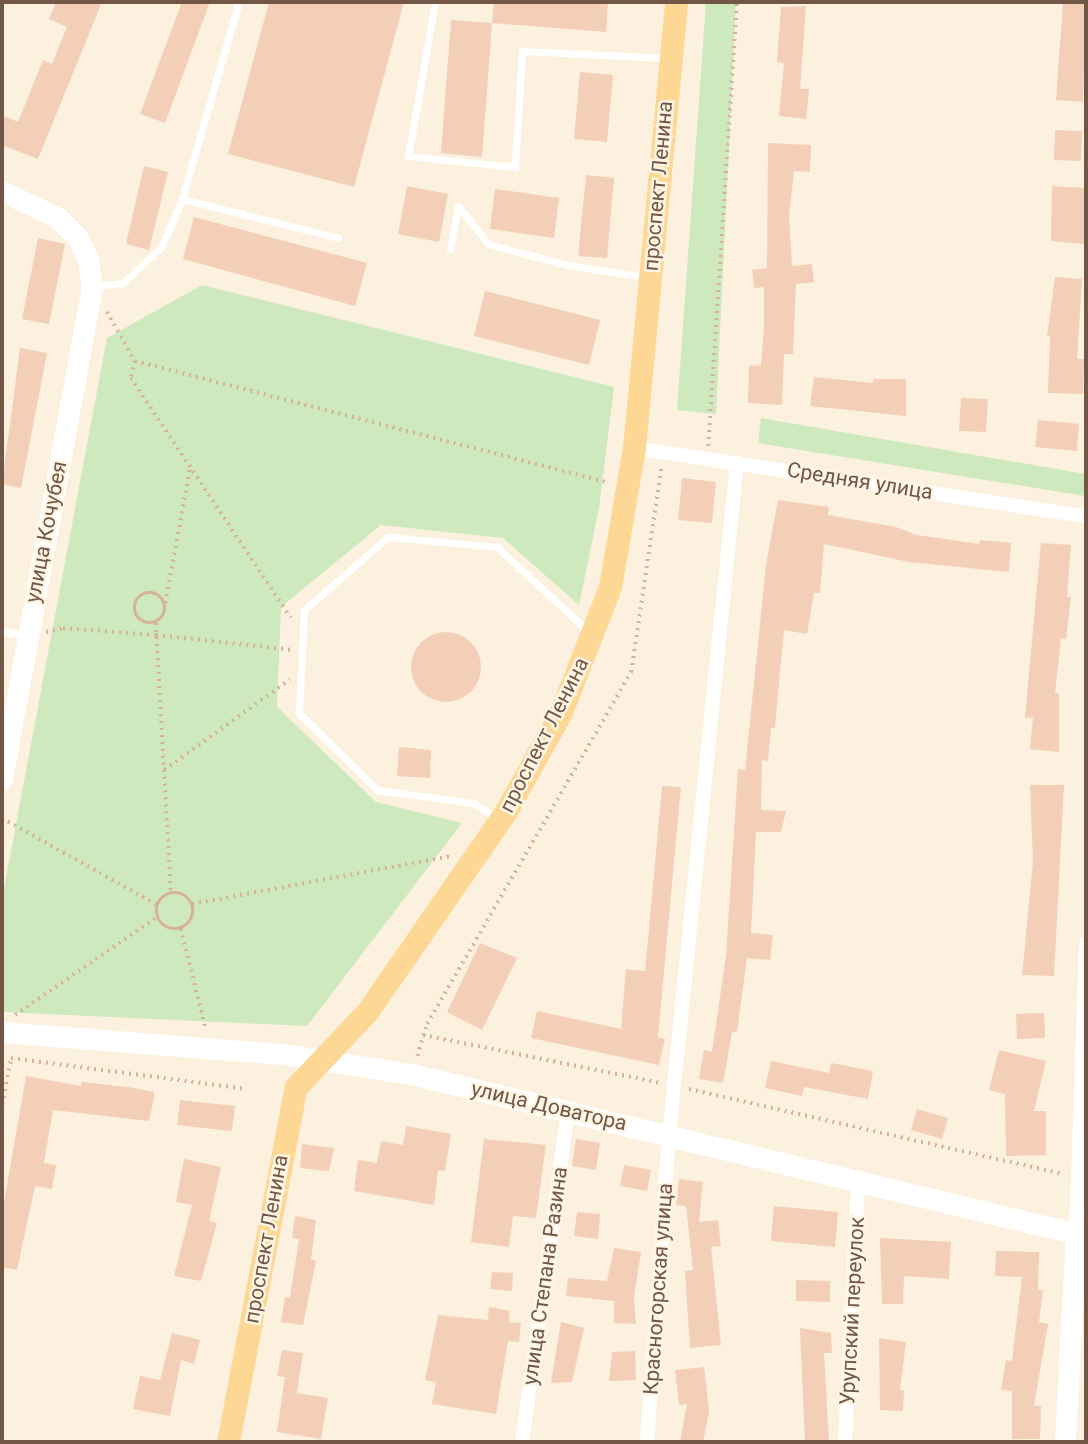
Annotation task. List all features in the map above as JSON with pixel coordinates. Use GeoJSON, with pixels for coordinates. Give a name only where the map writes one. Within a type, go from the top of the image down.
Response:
{"type":"FeatureCollection","features":[{"type":"Feature","properties":{"kind":"main road","name":"проспект Ленина"},"geometry":{"type":"LineString","coordinates":[[228,1442],[296,1087],[367,1012],[480,851],[556,723],[594,636],[613,573],[629,488],[676,2]]}},
{"type":"Feature","properties":{"kind":"street"},"geometry":{"type":"LineString","coordinates":[[2,191],[58,218],[77,237],[88,259],[92,286]]}},
{"type":"Feature","properties":{"kind":"street","name":"улица Кочубея"},"geometry":{"type":"LineString","coordinates":[[2,779],[92,286]]}},
{"type":"Feature","properties":{"kind":"street","name":"Средняя улица"},"geometry":{"type":"LineString","coordinates":[[634,448],[1086,516]]}},
{"type":"Feature","properties":{"kind":"street"},"geometry":{"type":"LineString","coordinates":[[669,1135],[737,462]]}},
{"type":"Feature","properties":{"kind":"street"},"geometry":{"type":"LineString","coordinates":[[1065,1442],[1081,1235],[1078,1177],[1086,943]]}},
{"type":"Feature","properties":{"kind":"street","name":"улица Доватора"},"geometry":{"type":"LineString","coordinates":[[7,1024],[322,1058],[411,1074],[568,1109],[1081,1235]]}},
{"type":"Feature","properties":{"kind":"street","name":"улица Степана Разина"},"geometry":{"type":"LineString","coordinates":[[522,1442],[568,1109]]}},
{"type":"Feature","properties":{"kind":"street","name":"Красногорская улица"},"geometry":{"type":"LineString","coordinates":[[648,1442],[669,1135]]}},
{"type":"Feature","properties":{"kind":"street","name":"Урупский переулок"},"geometry":{"type":"LineString","coordinates":[[845,1442],[858,1181]]}},
{"type":"Feature","properties":{"kind":"lane"},"geometry":{"type":"LineString","coordinates":[[92,286],[123,282],[162,246],[182,199],[239,2]]}},
{"type":"Feature","properties":{"kind":"lane"},"geometry":{"type":"LineString","coordinates":[[435,2],[408,156],[515,167],[522,51],[670,59]]}},
{"type":"Feature","properties":{"kind":"lane"},"geometry":{"type":"LineString","coordinates":[[182,199],[338,238]]}},
{"type":"Feature","properties":{"kind":"lane"},"geometry":{"type":"LineString","coordinates":[[450,248],[457,206],[488,244],[567,265],[650,278]]}},
{"type":"Feature","properties":{"kind":"lane"},"geometry":{"type":"LineString","coordinates":[[500,820],[472,803],[377,790],[299,713],[304,610],[388,537],[497,547],[594,636]]}},
{"type":"Feature","properties":{"kind":"lane"},"geometry":{"type":"LineString","coordinates":[[2,631],[27,636]]}},
{"type":"Feature","properties":{"kind":"path"},"geometry":{"type":"LineString","coordinates":[[707,458],[737,2]]}},
{"type":"Feature","properties":{"kind":"path"},"geometry":{"type":"LineString","coordinates":[[92,286],[135,361],[131,378],[303,635]]}},
{"type":"Feature","properties":{"kind":"path"},"geometry":{"type":"LineString","coordinates":[[135,361],[629,488]]}},
{"type":"Feature","properties":{"kind":"path"},"geometry":{"type":"LineString","coordinates":[[411,1074],[423,1035],[631,672],[663,452]]}},
{"type":"Feature","properties":{"kind":"path"},"geometry":{"type":"LineString","coordinates":[[164,603],[149,593],[137,601],[137,616],[145,623],[156,623],[164,616],[164,603],[190,466]]}},
{"type":"Feature","properties":{"kind":"path"},"geometry":{"type":"LineString","coordinates":[[156,623],[171,893]]}},
{"type":"Feature","properties":{"kind":"path"},"geometry":{"type":"LineString","coordinates":[[27,636],[63,628],[302,651]]}},
{"type":"Feature","properties":{"kind":"path"},"geometry":{"type":"LineString","coordinates":[[164,770],[301,671]]}},
{"type":"Feature","properties":{"kind":"path"},"geometry":{"type":"LineString","coordinates":[[2,818],[157,905]]}},
{"type":"Feature","properties":{"kind":"path"},"geometry":{"type":"LineString","coordinates":[[192,904],[480,851]]}},
{"type":"Feature","properties":{"kind":"path"},"geometry":{"type":"LineString","coordinates":[[171,893],[183,895],[192,904],[193,917],[181,929]]}},
{"type":"Feature","properties":{"kind":"path"},"geometry":{"type":"LineString","coordinates":[[171,893],[157,905],[157,917],[164,926],[181,929]]}},
{"type":"Feature","properties":{"kind":"path"},"geometry":{"type":"LineString","coordinates":[[7,1024],[157,917]]}},
{"type":"Feature","properties":{"kind":"path"},"geometry":{"type":"LineString","coordinates":[[181,929],[211,1048]]}},
{"type":"Feature","properties":{"kind":"path"},"geometry":{"type":"LineString","coordinates":[[423,1035],[674,1085],[1078,1177]]}},
{"type":"Feature","properties":{"kind":"path"},"geometry":{"type":"LineString","coordinates":[[2,1105],[10,1058],[245,1089]]}},
{"type":"Feature","properties":{"kind":"green space"},"geometry":{"type":"Polygon","coordinates":[[[706,2],[736,2],[716,414],[677,410],[706,2]]]}},
{"type":"Feature","properties":{"kind":"green space"},"geometry":{"type":"Polygon","coordinates":[[[202,285],[614,387],[599,508],[579,605],[503,538],[381,525],[281,607],[277,707],[376,802],[462,823],[307,1026],[2,1012],[2,899],[107,338],[202,285]]]}},
{"type":"Feature","properties":{"kind":"green space"},"geometry":{"type":"Polygon","coordinates":[[[761,418],[1085,474],[1085,496],[758,443],[761,418]]]}},
{"type":"Feature","properties":{"kind":"building"},"geometry":{"type":"Polygon","coordinates":[[[56,2],[102,2],[38,159],[2,145],[2,115],[18,122],[43,60],[52,64],[67,27],[49,19],[56,2]]]}},
{"type":"Feature","properties":{"kind":"building"},"geometry":{"type":"Polygon","coordinates":[[[182,2],[210,2],[165,123],[140,114],[182,2]]]}},
{"type":"Feature","properties":{"kind":"building"},"geometry":{"type":"Polygon","coordinates":[[[269,2],[404,2],[354,187],[228,154],[269,2]]]}},
{"type":"Feature","properties":{"kind":"building"},"geometry":{"type":"Polygon","coordinates":[[[494,2],[608,2],[606,32],[492,23],[494,2]]]}},
{"type":"Feature","properties":{"kind":"building"},"geometry":{"type":"Polygon","coordinates":[[[1063,2],[1086,2],[1083,102],[1056,100],[1063,2]]]}},
{"type":"Feature","properties":{"kind":"building"},"geometry":{"type":"Polygon","coordinates":[[[806,6],[800,89],[809,89],[806,119],[779,116],[784,63],[777,62],[781,7],[806,6]]]}},
{"type":"Feature","properties":{"kind":"building"},"geometry":{"type":"Polygon","coordinates":[[[451,20],[492,23],[482,157],[441,153],[451,20]]]}},
{"type":"Feature","properties":{"kind":"building"},"geometry":{"type":"Polygon","coordinates":[[[580,72],[613,75],[607,142],[574,139],[580,72]]]}},
{"type":"Feature","properties":{"kind":"building"},"geometry":{"type":"Polygon","coordinates":[[[1055,130],[1082,131],[1081,161],[1054,160],[1055,130]]]}},
{"type":"Feature","properties":{"kind":"building"},"geometry":{"type":"Polygon","coordinates":[[[768,143],[811,145],[810,172],[794,171],[789,217],[792,266],[812,264],[814,282],[796,284],[793,354],[784,354],[782,405],[748,403],[749,365],[761,366],[764,327],[764,287],[754,288],[752,270],[767,268],[768,143]]]}},
{"type":"Feature","properties":{"kind":"building"},"geometry":{"type":"Polygon","coordinates":[[[144,166],[168,172],[149,250],[126,244],[144,166]]]}},
{"type":"Feature","properties":{"kind":"building"},"geometry":{"type":"Polygon","coordinates":[[[586,175],[614,178],[607,258],[578,256],[586,175]]]}},
{"type":"Feature","properties":{"kind":"building"},"geometry":{"type":"Polygon","coordinates":[[[407,186],[448,194],[439,242],[398,234],[407,186]]]}},
{"type":"Feature","properties":{"kind":"building"},"geometry":{"type":"Polygon","coordinates":[[[1052,186],[1086,188],[1086,244],[1051,241],[1052,186]]]}},
{"type":"Feature","properties":{"kind":"building"},"geometry":{"type":"Polygon","coordinates":[[[495,189],[559,198],[554,238],[490,229],[495,189]]]}},
{"type":"Feature","properties":{"kind":"building"},"geometry":{"type":"Polygon","coordinates":[[[194,217],[367,263],[355,306],[183,259],[194,217]]]}},
{"type":"Feature","properties":{"kind":"building"},"geometry":{"type":"Polygon","coordinates":[[[38,238],[65,244],[49,324],[22,319],[38,238]]]}},
{"type":"Feature","properties":{"kind":"building"},"geometry":{"type":"Polygon","coordinates":[[[1055,277],[1082,279],[1077,359],[1084,359],[1083,394],[1048,393],[1050,336],[1047,336],[1055,277]]]}},
{"type":"Feature","properties":{"kind":"building"},"geometry":{"type":"Polygon","coordinates":[[[485,291],[600,320],[589,365],[474,336],[485,291]]]}},
{"type":"Feature","properties":{"kind":"building"},"geometry":{"type":"Polygon","coordinates":[[[20,348],[47,353],[21,488],[2,484],[20,348]]]}},
{"type":"Feature","properties":{"kind":"building"},"geometry":{"type":"Polygon","coordinates":[[[814,377],[873,383],[873,379],[906,379],[906,416],[810,406],[814,377]]]}},
{"type":"Feature","properties":{"kind":"building"},"geometry":{"type":"Polygon","coordinates":[[[961,398],[988,399],[986,432],[959,431],[961,398]]]}},
{"type":"Feature","properties":{"kind":"building"},"geometry":{"type":"Polygon","coordinates":[[[1038,420],[1079,424],[1077,451],[1035,447],[1038,420]]]}},
{"type":"Feature","properties":{"kind":"building"},"geometry":{"type":"Polygon","coordinates":[[[682,478],[716,482],[712,523],[678,520],[682,478]]]}},
{"type":"Feature","properties":{"kind":"building"},"geometry":{"type":"Polygon","coordinates":[[[778,500],[829,507],[828,515],[896,527],[917,535],[979,544],[980,540],[1011,543],[1009,572],[909,562],[824,544],[820,593],[814,593],[807,634],[784,630],[775,728],[771,728],[768,761],[762,760],[761,810],[786,811],[781,832],[756,832],[751,933],[773,935],[770,960],[747,958],[737,1032],[732,1032],[723,1083],[699,1079],[704,1050],[712,1052],[726,955],[738,769],[745,770],[766,565],[778,500]]]}},
{"type":"Feature","properties":{"kind":"building"},"geometry":{"type":"Polygon","coordinates":[[[1041,543],[1071,545],[1067,597],[1071,597],[1066,639],[1061,638],[1055,693],[1059,693],[1059,752],[1030,749],[1033,718],[1025,718],[1041,543]]]}},
{"type":"Feature","properties":{"kind":"building"},"geometry":{"type":"Polygon","coordinates":[[[453,632],[466,638],[475,647],[479,653],[479,681],[471,692],[460,700],[439,702],[421,692],[413,681],[411,660],[421,642],[432,634],[453,632]]]}},
{"type":"Feature","properties":{"kind":"building"},"geometry":{"type":"Polygon","coordinates":[[[399,747],[431,750],[430,778],[397,776],[399,747]]]}},
{"type":"Feature","properties":{"kind":"building"},"geometry":{"type":"Polygon","coordinates":[[[1030,785],[1064,785],[1054,976],[1022,975],[1033,862],[1030,785]]]}},
{"type":"Feature","properties":{"kind":"building"},"geometry":{"type":"Polygon","coordinates":[[[662,786],[681,787],[658,1037],[665,1039],[659,1065],[531,1038],[537,1011],[621,1029],[626,969],[645,971],[662,786]]]}},
{"type":"Feature","properties":{"kind":"building"},"geometry":{"type":"Polygon","coordinates":[[[480,943],[517,958],[482,1030],[447,1012],[480,943]]]}},
{"type":"Feature","properties":{"kind":"building"},"geometry":{"type":"Polygon","coordinates":[[[1044,1013],[1045,1038],[1017,1039],[1016,1014],[1044,1013]]]}},
{"type":"Feature","properties":{"kind":"building"},"geometry":{"type":"Polygon","coordinates":[[[999,1050],[1046,1061],[1034,1111],[1046,1111],[1046,1155],[1006,1156],[1005,1094],[989,1090],[999,1050]]]}},
{"type":"Feature","properties":{"kind":"building"},"geometry":{"type":"Polygon","coordinates":[[[771,1061],[829,1073],[831,1063],[873,1071],[868,1099],[804,1087],[802,1096],[765,1088],[771,1061]]]}},
{"type":"Feature","properties":{"kind":"building"},"geometry":{"type":"Polygon","coordinates":[[[26,1076],[81,1086],[82,1082],[128,1087],[154,1092],[154,1098],[149,1121],[53,1110],[44,1163],[56,1165],[52,1189],[35,1186],[17,1270],[2,1267],[2,1214],[26,1076]]]}},
{"type":"Feature","properties":{"kind":"building"},"geometry":{"type":"Polygon","coordinates":[[[180,1100],[235,1106],[232,1131],[177,1125],[180,1100]]]}},
{"type":"Feature","properties":{"kind":"building"},"geometry":{"type":"Polygon","coordinates":[[[917,1109],[948,1118],[942,1139],[911,1130],[917,1109]]]}},
{"type":"Feature","properties":{"kind":"building"},"geometry":{"type":"Polygon","coordinates":[[[406,1126],[451,1134],[445,1171],[438,1170],[434,1205],[354,1191],[358,1160],[377,1163],[381,1141],[403,1145],[406,1126]]]}},
{"type":"Feature","properties":{"kind":"building"},"geometry":{"type":"Polygon","coordinates":[[[484,1139],[546,1145],[536,1218],[513,1216],[509,1247],[471,1242],[484,1139]]]}},
{"type":"Feature","properties":{"kind":"building"},"geometry":{"type":"Polygon","coordinates":[[[576,1139],[600,1143],[596,1170],[572,1166],[576,1139]]]}},
{"type":"Feature","properties":{"kind":"building"},"geometry":{"type":"Polygon","coordinates":[[[302,1144],[334,1148],[329,1171],[300,1168],[302,1144]]]}},
{"type":"Feature","properties":{"kind":"building"},"geometry":{"type":"Polygon","coordinates":[[[184,1159],[221,1167],[209,1221],[217,1223],[201,1281],[174,1276],[192,1205],[176,1202],[184,1159]]]}},
{"type":"Feature","properties":{"kind":"building"},"geometry":{"type":"Polygon","coordinates":[[[624,1165],[651,1170],[647,1191],[620,1186],[624,1165]]]}},
{"type":"Feature","properties":{"kind":"building"},"geometry":{"type":"Polygon","coordinates":[[[679,1179],[703,1182],[699,1222],[718,1220],[721,1246],[711,1247],[721,1345],[690,1348],[685,1271],[693,1270],[686,1206],[676,1205],[679,1179]]]}},
{"type":"Feature","properties":{"kind":"building"},"geometry":{"type":"Polygon","coordinates":[[[774,1206],[838,1212],[835,1247],[771,1241],[774,1206]]]}},
{"type":"Feature","properties":{"kind":"building"},"geometry":{"type":"Polygon","coordinates":[[[577,1212],[600,1214],[598,1239],[574,1236],[577,1212]]]}},
{"type":"Feature","properties":{"kind":"building"},"geometry":{"type":"Polygon","coordinates":[[[295,1216],[316,1220],[311,1260],[316,1261],[303,1325],[281,1322],[285,1297],[290,1298],[299,1239],[292,1238],[295,1216]]]}},
{"type":"Feature","properties":{"kind":"building"},"geometry":{"type":"Polygon","coordinates":[[[880,1238],[951,1242],[949,1279],[904,1276],[903,1304],[882,1304],[880,1238]]]}},
{"type":"Feature","properties":{"kind":"building"},"geometry":{"type":"Polygon","coordinates":[[[614,1248],[641,1252],[634,1298],[636,1324],[614,1323],[614,1301],[566,1296],[568,1278],[607,1281],[614,1248]]]}},
{"type":"Feature","properties":{"kind":"building"},"geometry":{"type":"Polygon","coordinates":[[[996,1251],[1039,1252],[1038,1290],[1043,1290],[1039,1322],[1048,1324],[1034,1406],[1041,1406],[1040,1439],[1012,1439],[1012,1391],[1001,1390],[1006,1360],[1012,1361],[1022,1277],[995,1276],[996,1251]]]}},
{"type":"Feature","properties":{"kind":"building"},"geometry":{"type":"Polygon","coordinates":[[[492,1272],[513,1273],[512,1291],[490,1289],[492,1272]]]}},
{"type":"Feature","properties":{"kind":"building"},"geometry":{"type":"Polygon","coordinates":[[[796,1280],[830,1281],[830,1302],[796,1301],[796,1280]]]}},
{"type":"Feature","properties":{"kind":"building"},"geometry":{"type":"Polygon","coordinates":[[[489,1307],[510,1311],[509,1322],[521,1323],[519,1342],[508,1341],[496,1414],[432,1404],[436,1382],[425,1380],[438,1315],[488,1320],[489,1307]]]}},
{"type":"Feature","properties":{"kind":"building"},"geometry":{"type":"Polygon","coordinates":[[[561,1322],[584,1328],[572,1382],[551,1383],[561,1322]]]}},
{"type":"Feature","properties":{"kind":"building"},"geometry":{"type":"Polygon","coordinates":[[[800,1328],[831,1333],[832,1353],[824,1353],[829,1442],[805,1442],[800,1328]]]}},
{"type":"Feature","properties":{"kind":"building"},"geometry":{"type":"Polygon","coordinates":[[[172,1333],[200,1340],[194,1364],[181,1360],[170,1416],[133,1409],[140,1376],[160,1380],[172,1333]]]}},
{"type":"Feature","properties":{"kind":"building"},"geometry":{"type":"Polygon","coordinates":[[[879,1338],[906,1342],[900,1390],[904,1390],[903,1411],[880,1410],[879,1338]]]}},
{"type":"Feature","properties":{"kind":"building"},"geometry":{"type":"Polygon","coordinates":[[[282,1350],[303,1353],[297,1393],[328,1398],[321,1439],[277,1432],[285,1377],[277,1376],[282,1350]]]}},
{"type":"Feature","properties":{"kind":"building"},"geometry":{"type":"Polygon","coordinates":[[[635,1351],[636,1380],[609,1381],[612,1352],[635,1351]]]}},
{"type":"Feature","properties":{"kind":"building"},"geometry":{"type":"Polygon","coordinates":[[[704,1367],[709,1411],[703,1442],[680,1442],[687,1404],[679,1405],[675,1370],[704,1367]]]}}]}
